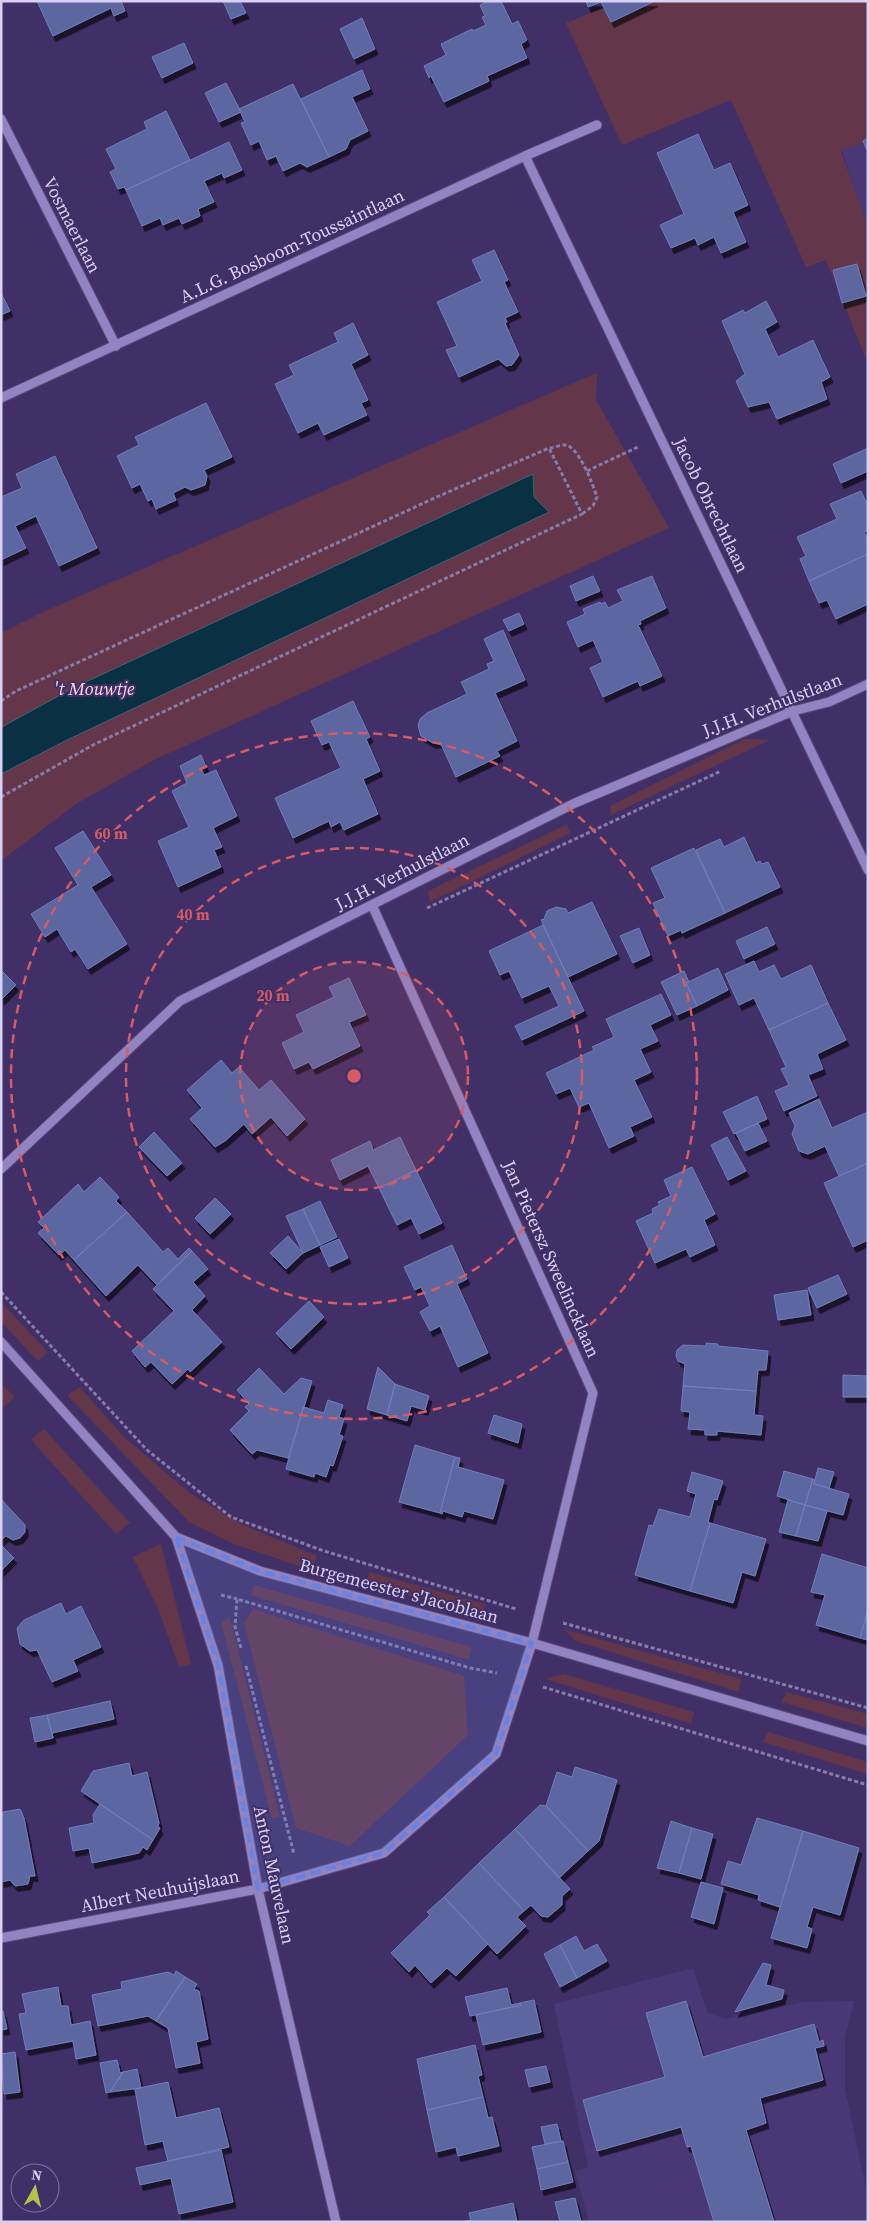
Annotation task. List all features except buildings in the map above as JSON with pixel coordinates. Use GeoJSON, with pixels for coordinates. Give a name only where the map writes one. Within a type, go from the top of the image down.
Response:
{"type":"FeatureCollection","features":[{"type":"Feature","properties":{"kind":"street","name":"Vosmaerlaan"},"geometry":{"type":"LineString","coordinates":[[1,119],[116,346]]}},
{"type":"Feature","properties":{"kind":"street","name":"A.L.G. Bosboom-Toussaintlaan"},"geometry":{"type":"LineString","coordinates":[[1,398],[524,156],[597,125]]}},
{"type":"Feature","properties":{"kind":"street","name":"Jacob Obrechtlaan"},"geometry":{"type":"LineString","coordinates":[[524,156],[868,870]]}},
{"type":"Feature","properties":{"kind":"street","name":"J.J.H. Verhulstlaan"},"geometry":{"type":"LineString","coordinates":[[1,1169],[180,1001],[575,803],[793,712],[829,702],[868,684]]}},
{"type":"Feature","properties":{"kind":"street","name":"Jan Pietersz Sweelincklaan"},"geometry":{"type":"LineString","coordinates":[[372,905],[594,1393],[532,1643]]}},
{"type":"Feature","properties":{"kind":"street","name":"Burgemeester s'Jacoblaan"},"geometry":{"type":"LineString","coordinates":[[1,1342],[176,1537],[260,1571],[532,1643],[868,1741]]}},
{"type":"Feature","properties":{"kind":"street","name":"Anton Mauvelaan"},"geometry":{"type":"LineString","coordinates":[[176,1537],[218,1665],[258,1888],[336,2222]]}},
{"type":"Feature","properties":{"kind":"street","name":"Albert Neuhuijslaan"},"geometry":{"type":"LineString","coordinates":[[1,1938],[258,1888],[384,1853],[496,1754],[532,1643]]}},
{"type":"Feature","properties":{"kind":"path"},"geometry":{"type":"LineString","coordinates":[[1,701],[34,683],[439,496],[549,448],[565,445],[571,448],[587,472],[597,497],[593,506],[582,514],[93,745],[1,796]]}},
{"type":"Feature","properties":{"kind":"path"},"geometry":{"type":"LineString","coordinates":[[549,448],[582,514]]}},
{"type":"Feature","properties":{"kind":"path"},"geometry":{"type":"LineString","coordinates":[[587,472],[626,453]]}},
{"type":"Feature","properties":{"kind":"path"},"geometry":{"type":"LineString","coordinates":[[383,928],[722,770]]}},
{"type":"Feature","properties":{"kind":"path"},"geometry":{"type":"LineString","coordinates":[[1,1292],[147,1450],[231,1516],[324,1551],[538,1616],[868,1708]]}},
{"type":"Feature","properties":{"kind":"path"},"geometry":{"type":"LineString","coordinates":[[243,1656],[236,1628],[238,1600],[470,1668],[521,1677],[543,1687],[868,1785]]}},
{"type":"Feature","properties":{"kind":"path"},"geometry":{"type":"LineString","coordinates":[[245,1666],[300,1876]]}},
{"type":"Feature","properties":{"kind":"highlighted area"},"geometry":{"type":"Polygon","coordinates":[[[176,1537],[260,1571],[532,1643],[496,1754],[384,1853],[258,1889],[218,1665],[176,1537]]]}},
{"type":"Feature","properties":{"kind":"shaded area"},"geometry":{"type":"Polygon","coordinates":[[[868,45],[868,229],[811,58],[868,45]]]}},
{"type":"Feature","properties":{"kind":"shaded area"},"geometry":{"type":"Polygon","coordinates":[[[693,1968],[707,2012],[725,2019],[803,2002],[854,2001],[845,2038],[845,2088],[868,2198],[868,2222],[589,2222],[575,2171],[588,2167],[554,2004],[693,1968]]]}},
{"type":"Feature","properties":{"kind":"green space"},"geometry":{"type":"Polygon","coordinates":[[[619,1],[868,1],[868,141],[841,151],[868,227],[868,364],[826,260],[806,267],[731,100],[622,145],[566,23],[619,1]]]}},
{"type":"Feature","properties":{"kind":"green space","name":"'t Mouwtje"},"geometry":{"type":"Polygon","coordinates":[[[597,373],[596,400],[669,528],[156,759],[76,804],[1,861],[1,633],[45,611],[597,373]]]}},
{"type":"Feature","properties":{"kind":"green space"},"geometry":{"type":"Polygon","coordinates":[[[745,739],[770,740],[611,815],[610,806],[745,739]]]}},
{"type":"Feature","properties":{"kind":"green space"},"geometry":{"type":"Polygon","coordinates":[[[566,825],[571,833],[430,902],[428,891],[566,825]]]}},
{"type":"Feature","properties":{"kind":"green space"},"geometry":{"type":"Polygon","coordinates":[[[1,1302],[48,1352],[38,1361],[1,1322],[1,1302]]]}},
{"type":"Feature","properties":{"kind":"green space"},"geometry":{"type":"Polygon","coordinates":[[[1,1383],[15,1397],[3,1408],[1,1407],[1,1383]]]}},
{"type":"Feature","properties":{"kind":"green space"},"geometry":{"type":"Polygon","coordinates":[[[80,1387],[123,1436],[190,1493],[241,1524],[317,1556],[311,1570],[234,1544],[189,1522],[67,1395],[80,1387]]]}},
{"type":"Feature","properties":{"kind":"green space"},"geometry":{"type":"Polygon","coordinates":[[[44,1429],[130,1523],[116,1534],[31,1439],[44,1429]]]}},
{"type":"Feature","properties":{"kind":"green space"},"geometry":{"type":"Polygon","coordinates":[[[161,1544],[191,1664],[179,1667],[159,1611],[133,1557],[161,1544]]]}},
{"type":"Feature","properties":{"kind":"green space"},"geometry":{"type":"Polygon","coordinates":[[[369,1572],[485,1604],[482,1615],[367,1584],[369,1572]]]}},
{"type":"Feature","properties":{"kind":"green space"},"geometry":{"type":"Polygon","coordinates":[[[254,1585],[472,1647],[469,1660],[251,1595],[254,1585]]]}},
{"type":"Feature","properties":{"kind":"green space"},"geometry":{"type":"Polygon","coordinates":[[[253,1609],[464,1676],[468,1735],[350,1846],[296,1828],[244,1623],[253,1609]]]}},
{"type":"Feature","properties":{"kind":"green space"},"geometry":{"type":"Polygon","coordinates":[[[230,1618],[280,1817],[272,1819],[221,1622],[230,1618]]]}},
{"type":"Feature","properties":{"kind":"green space"},"geometry":{"type":"Polygon","coordinates":[[[563,1629],[741,1679],[739,1692],[576,1641],[563,1629]]]}},
{"type":"Feature","properties":{"kind":"green space"},"geometry":{"type":"Polygon","coordinates":[[[564,1674],[694,1712],[691,1724],[545,1679],[564,1674]]]}},
{"type":"Feature","properties":{"kind":"green space"},"geometry":{"type":"Polygon","coordinates":[[[787,1692],[868,1714],[868,1728],[781,1702],[787,1692]]]}},
{"type":"Feature","properties":{"kind":"green space"},"geometry":{"type":"Polygon","coordinates":[[[768,1732],[868,1762],[868,1774],[763,1742],[768,1732]]]}},
{"type":"Feature","properties":{"kind":"water"},"geometry":{"type":"Polygon","coordinates":[[[533,474],[534,497],[549,512],[67,740],[1,774],[1,728],[9,723],[75,687],[533,474]]]}}]}
